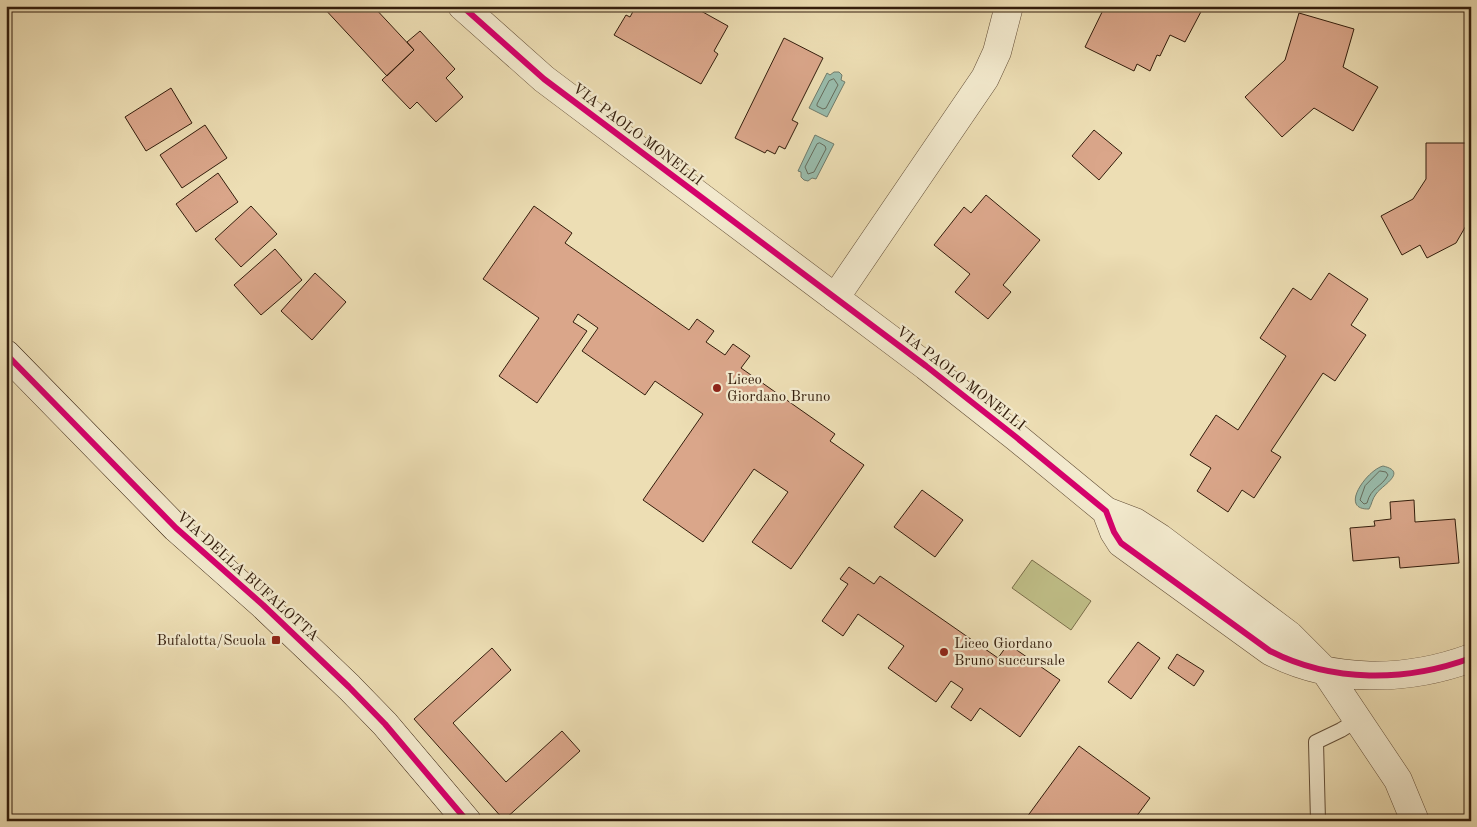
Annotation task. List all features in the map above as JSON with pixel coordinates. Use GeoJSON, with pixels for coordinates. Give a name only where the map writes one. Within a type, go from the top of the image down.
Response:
{"type":"FeatureCollection","features":[{"type":"Feature","properties":{"kind":"street","name":"VIA PAOLO MONELLI"},"geometry":{"type":"LineString","coordinates":[[462,6],[544,79],[926,366],[1106,511],[1135,522],[1160,538],[1289,636],[1325,671]]}},
{"type":"Feature","properties":{"kind":"street"},"geometry":{"type":"LineString","coordinates":[[835,298],[985,78],[997,52],[1009,6]]}},
{"type":"Feature","properties":{"kind":"street","name":"VIA DELLA BUFALOTTA"},"geometry":{"type":"LineString","coordinates":[[6,354],[176,528],[263,605],[349,687],[385,724],[467,821]]}},
{"type":"Feature","properties":{"kind":"street"},"geometry":{"type":"LineString","coordinates":[[1325,671],[1377,676],[1411,674],[1471,658]]}},
{"type":"Feature","properties":{"kind":"street"},"geometry":{"type":"LineString","coordinates":[[1325,671],[1398,780],[1414,821]]}},
{"type":"Feature","properties":{"kind":"lane"},"geometry":{"type":"LineString","coordinates":[[1318,821],[1316,742],[1357,720]]}},
{"type":"Feature","properties":{"kind":"shaded area"},"geometry":{"type":"Polygon","coordinates":[[[1032,560],[1091,601],[1071,630],[1012,588],[1032,560]]]}},
{"type":"Feature","properties":{"kind":"water"},"geometry":{"type":"Polygon","coordinates":[[[834,72],[839,72],[842,75],[841,80],[845,82],[827,117],[809,108],[827,73],[830,75],[834,72]]]}},
{"type":"Feature","properties":{"kind":"water"},"geometry":{"type":"Polygon","coordinates":[[[815,135],[834,144],[816,179],[812,178],[808,181],[801,177],[801,172],[798,171],[815,135]]]}},
{"type":"Feature","properties":{"kind":"water"},"geometry":{"type":"Polygon","coordinates":[[[1383,466],[1394,472],[1394,475],[1376,494],[1369,509],[1360,508],[1356,503],[1358,489],[1370,475],[1383,466]]]}},
{"type":"Feature","properties":{"kind":"building"},"geometry":{"type":"Polygon","coordinates":[[[322,6],[373,6],[414,50],[387,76],[322,6]]]}},
{"type":"Feature","properties":{"kind":"building"},"geometry":{"type":"Polygon","coordinates":[[[636,6],[692,6],[728,26],[714,51],[718,54],[701,84],[614,35],[626,15],[630,17],[636,6]]]}},
{"type":"Feature","properties":{"kind":"building"},"geometry":{"type":"Polygon","coordinates":[[[1105,6],[1204,6],[1185,42],[1170,35],[1160,56],[1157,55],[1150,71],[1137,64],[1134,71],[1085,47],[1105,6]]]}},
{"type":"Feature","properties":{"kind":"building"},"geometry":{"type":"Polygon","coordinates":[[[1299,13],[1354,29],[1343,67],[1378,87],[1353,131],[1314,108],[1282,137],[1245,97],[1285,60],[1299,13]]]}},
{"type":"Feature","properties":{"kind":"building"},"geometry":{"type":"Polygon","coordinates":[[[420,31],[455,69],[446,78],[463,97],[436,122],[417,102],[410,109],[382,80],[414,50],[407,42],[420,31]]]}},
{"type":"Feature","properties":{"kind":"building"},"geometry":{"type":"Polygon","coordinates":[[[784,38],[823,58],[792,120],[798,123],[785,149],[779,146],[775,154],[767,150],[765,153],[735,138],[784,38]]]}},
{"type":"Feature","properties":{"kind":"building"},"geometry":{"type":"Polygon","coordinates":[[[171,88],[192,123],[146,151],[125,117],[171,88]]]}},
{"type":"Feature","properties":{"kind":"building"},"geometry":{"type":"Polygon","coordinates":[[[205,125],[227,158],[182,188],[160,155],[205,125]]]}},
{"type":"Feature","properties":{"kind":"building"},"geometry":{"type":"Polygon","coordinates":[[[1094,130],[1122,153],[1099,180],[1072,156],[1094,130]]]}},
{"type":"Feature","properties":{"kind":"building"},"geometry":{"type":"Polygon","coordinates":[[[1426,143],[1471,143],[1471,217],[1456,243],[1427,258],[1420,245],[1402,255],[1381,216],[1413,199],[1426,179],[1426,143]]]}},
{"type":"Feature","properties":{"kind":"building"},"geometry":{"type":"Polygon","coordinates":[[[218,173],[238,202],[196,232],[176,204],[218,173]]]}},
{"type":"Feature","properties":{"kind":"building"},"geometry":{"type":"Polygon","coordinates":[[[986,195],[1040,240],[1003,285],[1011,292],[988,319],[955,292],[970,274],[934,245],[964,207],[971,213],[986,195]]]}},
{"type":"Feature","properties":{"kind":"building"},"geometry":{"type":"Polygon","coordinates":[[[251,206],[277,234],[241,267],[215,239],[251,206]]]}},
{"type":"Feature","properties":{"kind":"building","name":"Liceo Giordano Bruno"},"geometry":{"type":"Polygon","coordinates":[[[534,206],[572,233],[565,243],[689,330],[697,319],[714,331],[706,342],[725,355],[733,344],[750,356],[741,368],[835,434],[830,441],[864,465],[791,569],[752,542],[788,492],[754,469],[703,542],[643,500],[703,414],[655,381],[645,395],[582,351],[598,328],[578,314],[573,322],[587,331],[537,403],[499,376],[539,318],[483,279],[534,206]]]}},
{"type":"Feature","properties":{"kind":"building"},"geometry":{"type":"Polygon","coordinates":[[[275,249],[302,280],[261,315],[234,285],[275,249]]]}},
{"type":"Feature","properties":{"kind":"building"},"geometry":{"type":"Polygon","coordinates":[[[315,273],[346,302],[312,340],[281,311],[315,273]]]}},
{"type":"Feature","properties":{"kind":"building"},"geometry":{"type":"Polygon","coordinates":[[[1329,273],[1368,299],[1351,325],[1366,335],[1335,381],[1323,373],[1271,451],[1281,457],[1254,498],[1242,490],[1228,512],[1197,491],[1211,468],[1190,455],[1216,415],[1238,430],[1286,356],[1260,338],[1293,288],[1311,300],[1329,273]]]}},
{"type":"Feature","properties":{"kind":"building"},"geometry":{"type":"Polygon","coordinates":[[[922,490],[963,520],[935,557],[894,527],[922,490]]]}},
{"type":"Feature","properties":{"kind":"building"},"geometry":{"type":"Polygon","coordinates":[[[1414,500],[1415,522],[1455,519],[1459,563],[1400,568],[1399,557],[1353,561],[1350,528],[1375,526],[1374,521],[1391,519],[1390,502],[1414,500]]]}},
{"type":"Feature","properties":{"kind":"building","name":"Liceo Giordano Bruno succursale"},"geometry":{"type":"Polygon","coordinates":[[[849,567],[874,584],[880,576],[998,658],[1008,644],[1060,680],[1020,737],[980,708],[971,721],[951,707],[963,689],[951,681],[936,702],[888,668],[904,646],[858,614],[843,636],[822,621],[848,584],[840,579],[849,567]]]}},
{"type":"Feature","properties":{"kind":"building"},"geometry":{"type":"Polygon","coordinates":[[[1138,642],[1160,658],[1131,699],[1108,682],[1138,642]]]}},
{"type":"Feature","properties":{"kind":"building"},"geometry":{"type":"Polygon","coordinates":[[[492,648],[511,670],[453,723],[506,782],[562,731],[580,751],[504,820],[414,719],[492,648]]]}},
{"type":"Feature","properties":{"kind":"building"},"geometry":{"type":"Polygon","coordinates":[[[1177,654],[1204,671],[1194,686],[1168,668],[1177,654]]]}},
{"type":"Feature","properties":{"kind":"building"},"geometry":{"type":"Polygon","coordinates":[[[1079,746],[1150,798],[1133,821],[1024,821],[1079,746]]]}},
{"type":"Feature","properties":{"kind":"building"},"geometry":{"type":"Polygon","coordinates":[[[1181,817],[1259,818],[1259,821],[1181,821],[1181,817]]]}},
{"type":"Feature","properties":{"kind":"cycle path"},"geometry":{"type":"LineString","coordinates":[[462,6],[544,79],[926,366],[1016,437],[1106,511],[1114,532],[1121,543],[1270,651],[1318,669],[1369,676],[1421,672],[1471,658]]}},
{"type":"Feature","properties":{"kind":"cycle path"},"geometry":{"type":"LineString","coordinates":[[6,354],[176,528],[263,605],[349,687],[385,724],[467,821]]}},
{"type":"Feature","properties":{"kind":"place","name":"Liceo Giordano Bruno"},"geometry":{"type":"Point","coordinates":[717,388]}},
{"type":"Feature","properties":{"kind":"place","name":"Bufalotta/Scuola"},"geometry":{"type":"Point","coordinates":[276,640]}},
{"type":"Feature","properties":{"kind":"place","name":"Liceo Giordano Bruno succursale"},"geometry":{"type":"Point","coordinates":[944,652]}}]}
